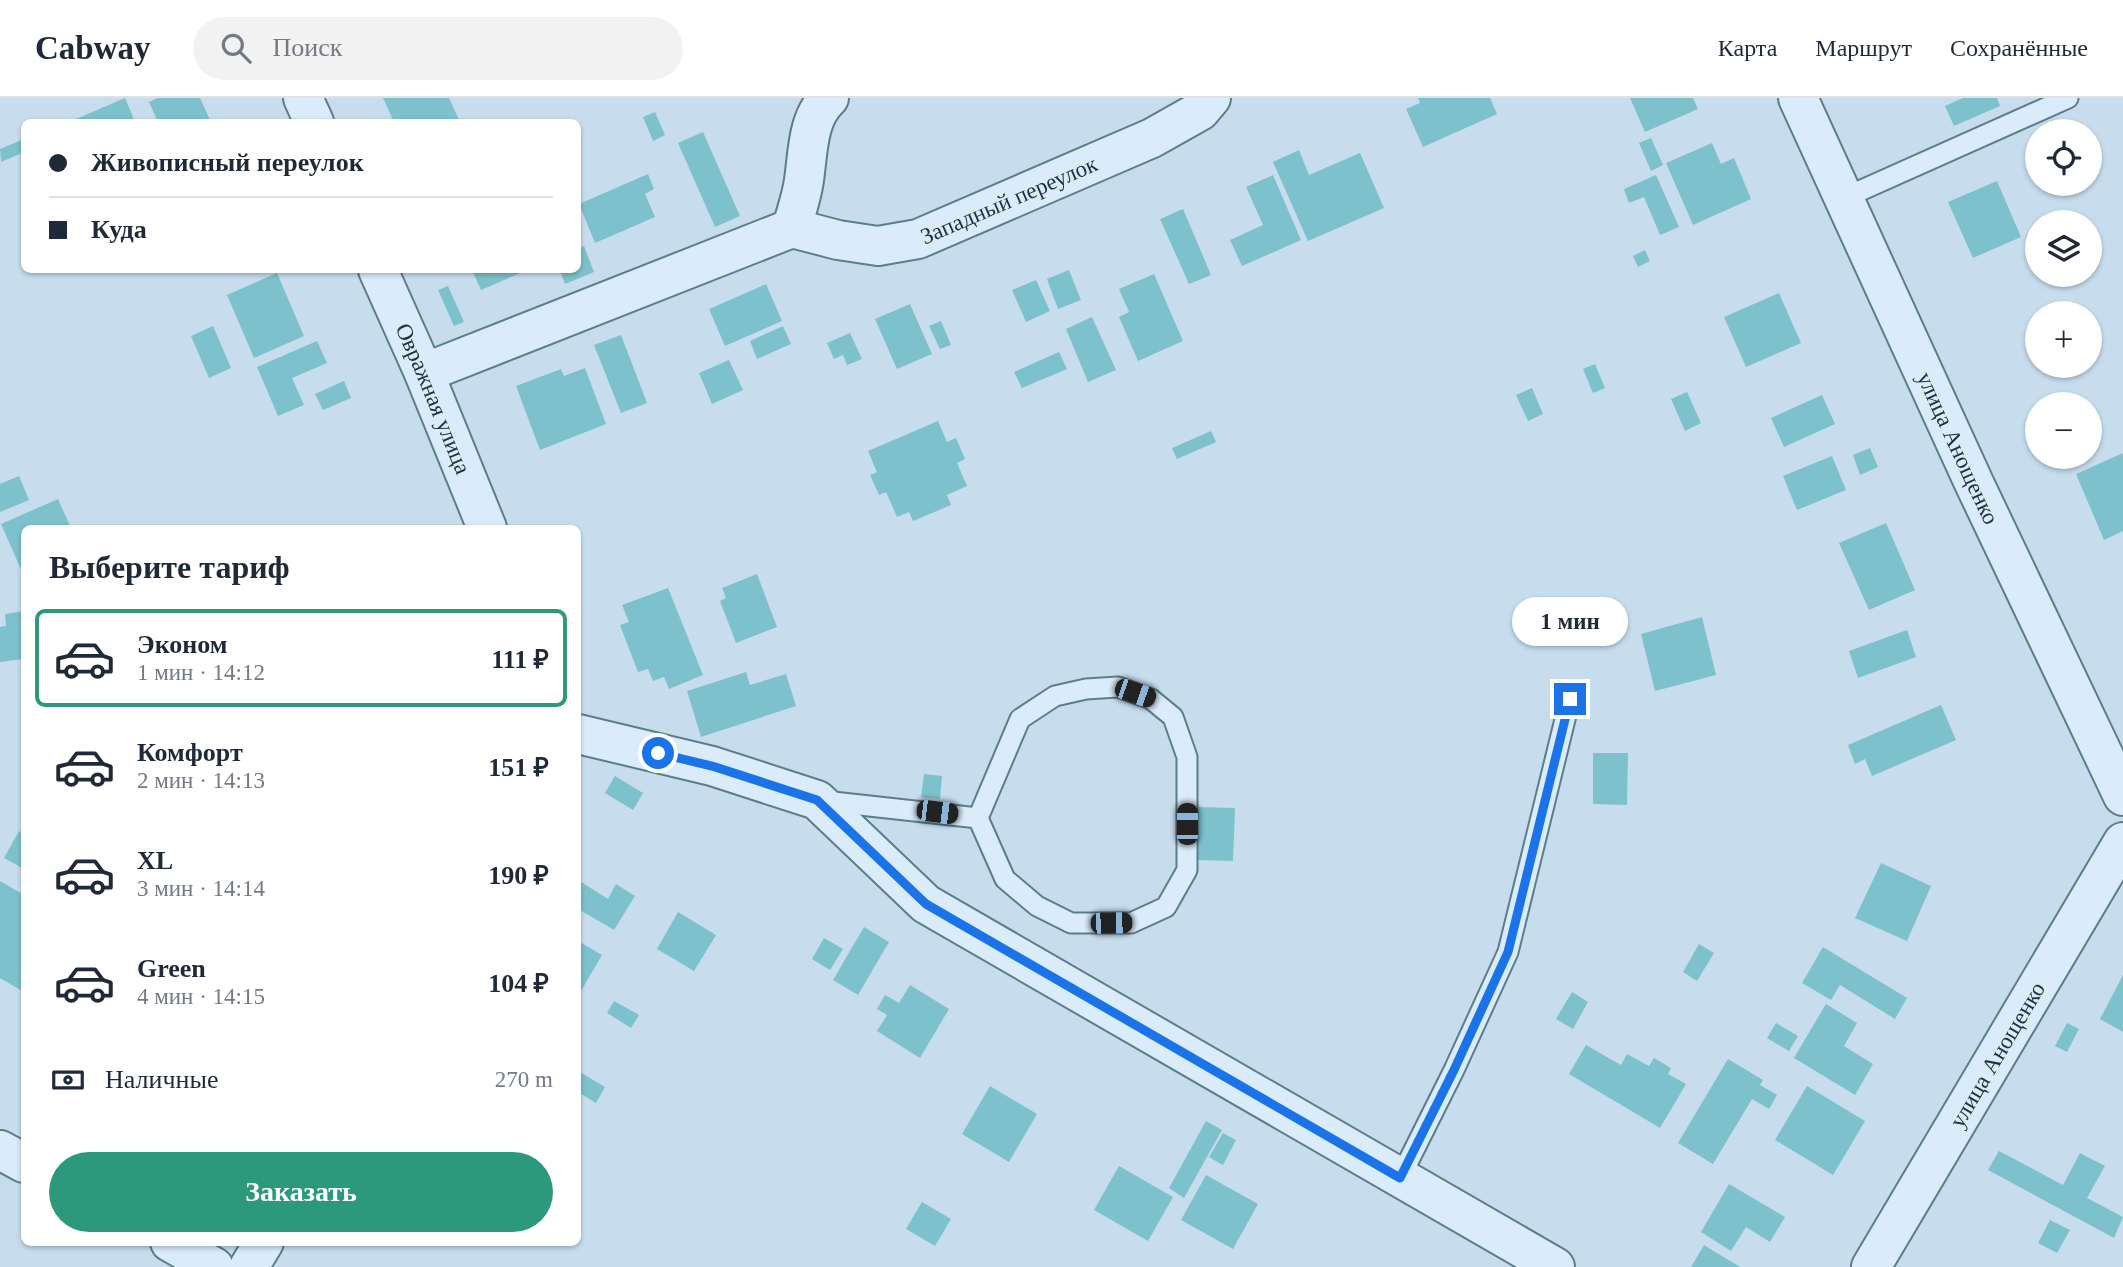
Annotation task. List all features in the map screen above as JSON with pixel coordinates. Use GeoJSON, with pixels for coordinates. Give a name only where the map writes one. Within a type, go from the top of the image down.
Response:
{"type":"FeatureCollection","features":[{"type":"Feature","properties":{"kind":"street"},"geometry":{"type":"LineString","coordinates":[[303,98],[313,119]]}},
{"type":"Feature","properties":{"kind":"street"},"geometry":{"type":"LineString","coordinates":[[424,373],[792,228],[804,182],[807,142],[821,105],[829,98]]}},
{"type":"Feature","properties":{"kind":"street","name":"Западный переулок"},"geometry":{"type":"LineString","coordinates":[[792,228],[838,240],[878,246],[918,239],[1152,138],[1200,111],[1211,98]]}},
{"type":"Feature","properties":{"kind":"street","name":"улица Анощенко"},"geometry":{"type":"LineString","coordinates":[[1798,98],[1974,483],[2123,796]]}},
{"type":"Feature","properties":{"kind":"street","name":"Овражная улица"},"geometry":{"type":"LineString","coordinates":[[379,273],[424,373],[486,525]]}},
{"type":"Feature","properties":{"kind":"street"},"geometry":{"type":"LineString","coordinates":[[581,735],[712,766],[817,800],[926,904],[1555,1267]]}},
{"type":"Feature","properties":{"kind":"street","name":"улица Анощенко"},"geometry":{"type":"LineString","coordinates":[[1871,1267],[2123,842]]}},
{"type":"Feature","properties":{"kind":"street"},"geometry":{"type":"LineString","coordinates":[[0,1150],[21,1161]]}},
{"type":"Feature","properties":{"kind":"street"},"geometry":{"type":"LineString","coordinates":[[177,1246],[214,1267]]}},
{"type":"Feature","properties":{"kind":"street"},"geometry":{"type":"LineString","coordinates":[[249,1267],[262,1246]]}},
{"type":"Feature","properties":{"kind":"lane"},"geometry":{"type":"LineString","coordinates":[[1844,198],[2068,98]]}},
{"type":"Feature","properties":{"kind":"lane"},"geometry":{"type":"LineString","coordinates":[[1118,687],[1152,699],[1173,717],[1186,757],[1187,870],[1166,907],[1131,922],[1072,923],[1037,906],[1005,879],[978,818],[1020,719],[1055,696],[1086,689],[1118,687]]}},
{"type":"Feature","properties":{"kind":"lane"},"geometry":{"type":"LineString","coordinates":[[1400,1178],[1454,1070],[1508,952],[1570,699]]}},
{"type":"Feature","properties":{"kind":"lane"},"geometry":{"type":"LineString","coordinates":[[817,800],[978,818]]}},
{"type":"Feature","properties":{"kind":"building"},"geometry":{"type":"Polygon","coordinates":[[[125,98],[134,119],[76,119],[125,98]]]}},
{"type":"Feature","properties":{"kind":"building"},"geometry":{"type":"Polygon","coordinates":[[[158,98],[200,98],[210,119],[157,119],[149,102],[158,98]]]}},
{"type":"Feature","properties":{"kind":"building"},"geometry":{"type":"Polygon","coordinates":[[[383,98],[449,98],[459,119],[393,119],[383,98]]]}},
{"type":"Feature","properties":{"kind":"building"},"geometry":{"type":"Polygon","coordinates":[[[1418,98],[1490,98],[1497,114],[1423,147],[1406,109],[1420,103],[1418,98]]]}},
{"type":"Feature","properties":{"kind":"building"},"geometry":{"type":"Polygon","coordinates":[[[1630,98],[1693,98],[1698,109],[1645,132],[1630,98]]]}},
{"type":"Feature","properties":{"kind":"building"},"geometry":{"type":"Polygon","coordinates":[[[1963,98],[1997,98],[2000,106],[1954,126],[1945,106],[1963,98]]]}},
{"type":"Feature","properties":{"kind":"building"},"geometry":{"type":"Polygon","coordinates":[[[655,112],[665,135],[653,141],[643,117],[655,112]]]}},
{"type":"Feature","properties":{"kind":"building"},"geometry":{"type":"Polygon","coordinates":[[[703,132],[740,216],[715,227],[678,143],[703,132]]]}},
{"type":"Feature","properties":{"kind":"building"},"geometry":{"type":"Polygon","coordinates":[[[1651,138],[1663,165],[1651,171],[1639,143],[1651,138]]]}},
{"type":"Feature","properties":{"kind":"building"},"geometry":{"type":"Polygon","coordinates":[[[21,140],[21,153],[1,162],[0,149],[21,140]]]}},
{"type":"Feature","properties":{"kind":"building"},"geometry":{"type":"Polygon","coordinates":[[[1712,143],[1721,164],[1734,158],[1751,199],[1693,225],[1666,163],[1712,143]]]}},
{"type":"Feature","properties":{"kind":"building"},"geometry":{"type":"Polygon","coordinates":[[[1299,150],[1309,175],[1360,153],[1384,208],[1308,241],[1273,162],[1299,150]]]}},
{"type":"Feature","properties":{"kind":"building"},"geometry":{"type":"Polygon","coordinates":[[[648,174],[654,189],[645,194],[655,217],[595,243],[581,203],[648,174]]]}},
{"type":"Feature","properties":{"kind":"building"},"geometry":{"type":"Polygon","coordinates":[[[1273,175],[1301,240],[1242,266],[1230,240],[1263,225],[1246,187],[1273,175]]]}},
{"type":"Feature","properties":{"kind":"building"},"geometry":{"type":"Polygon","coordinates":[[[1656,175],[1679,227],[1660,235],[1644,197],[1629,203],[1624,189],[1656,175]]]}},
{"type":"Feature","properties":{"kind":"building"},"geometry":{"type":"Polygon","coordinates":[[[1997,181],[2021,237],[1973,258],[1948,202],[1997,181]]]}},
{"type":"Feature","properties":{"kind":"building"},"geometry":{"type":"Polygon","coordinates":[[[1183,209],[1211,275],[1189,284],[1160,219],[1183,209]]]}},
{"type":"Feature","properties":{"kind":"building"},"geometry":{"type":"Polygon","coordinates":[[[584,246],[594,272],[565,284],[561,273],[581,273],[581,247],[584,246]]]}},
{"type":"Feature","properties":{"kind":"building"},"geometry":{"type":"Polygon","coordinates":[[[1645,250],[1650,261],[1638,267],[1633,256],[1645,250]]]}},
{"type":"Feature","properties":{"kind":"building"},"geometry":{"type":"Polygon","coordinates":[[[1069,270],[1081,300],[1058,309],[1047,279],[1069,270]]]}},
{"type":"Feature","properties":{"kind":"building"},"geometry":{"type":"Polygon","coordinates":[[[277,273],[304,336],[254,358],[227,295],[277,273]]]}},
{"type":"Feature","properties":{"kind":"building"},"geometry":{"type":"Polygon","coordinates":[[[473,273],[520,273],[481,290],[473,273]]]}},
{"type":"Feature","properties":{"kind":"building"},"geometry":{"type":"Polygon","coordinates":[[[1154,274],[1183,341],[1138,361],[1119,317],[1129,312],[1119,289],[1154,274]]]}},
{"type":"Feature","properties":{"kind":"building"},"geometry":{"type":"Polygon","coordinates":[[[1036,280],[1050,311],[1026,322],[1012,290],[1036,280]]]}},
{"type":"Feature","properties":{"kind":"building"},"geometry":{"type":"Polygon","coordinates":[[[766,284],[782,321],[725,346],[709,309],[766,284]]]}},
{"type":"Feature","properties":{"kind":"building"},"geometry":{"type":"Polygon","coordinates":[[[448,286],[464,322],[454,326],[438,290],[448,286]]]}},
{"type":"Feature","properties":{"kind":"building"},"geometry":{"type":"Polygon","coordinates":[[[1779,293],[1801,343],[1746,367],[1724,317],[1779,293]]]}},
{"type":"Feature","properties":{"kind":"building"},"geometry":{"type":"Polygon","coordinates":[[[910,304],[932,354],[897,369],[875,319],[910,304]]]}},
{"type":"Feature","properties":{"kind":"building"},"geometry":{"type":"Polygon","coordinates":[[[1092,317],[1116,370],[1088,382],[1066,329],[1092,317]]]}},
{"type":"Feature","properties":{"kind":"building"},"geometry":{"type":"Polygon","coordinates":[[[941,321],[951,345],[940,349],[929,326],[941,321]]]}},
{"type":"Feature","properties":{"kind":"building"},"geometry":{"type":"Polygon","coordinates":[[[213,326],[231,368],[209,378],[191,336],[213,326]]]}},
{"type":"Feature","properties":{"kind":"building"},"geometry":{"type":"Polygon","coordinates":[[[783,326],[791,344],[757,359],[750,341],[783,326]]]}},
{"type":"Feature","properties":{"kind":"building"},"geometry":{"type":"Polygon","coordinates":[[[850,333],[862,359],[847,365],[843,355],[834,359],[827,343],[850,333]]]}},
{"type":"Feature","properties":{"kind":"building"},"geometry":{"type":"Polygon","coordinates":[[[621,335],[647,403],[621,413],[594,345],[621,335]]]}},
{"type":"Feature","properties":{"kind":"building"},"geometry":{"type":"Polygon","coordinates":[[[317,341],[327,363],[292,378],[304,405],[278,416],[257,367],[317,341]]]}},
{"type":"Feature","properties":{"kind":"building"},"geometry":{"type":"Polygon","coordinates":[[[1059,352],[1067,369],[1022,388],[1014,372],[1059,352]]]}},
{"type":"Feature","properties":{"kind":"building"},"geometry":{"type":"Polygon","coordinates":[[[729,360],[743,390],[712,404],[699,373],[729,360]]]}},
{"type":"Feature","properties":{"kind":"building"},"geometry":{"type":"Polygon","coordinates":[[[1595,364],[1605,388],[1593,393],[1583,369],[1595,364]]]}},
{"type":"Feature","properties":{"kind":"building"},"geometry":{"type":"Polygon","coordinates":[[[585,368],[606,424],[540,450],[516,386],[561,369],[564,376],[585,368]]]}},
{"type":"Feature","properties":{"kind":"building"},"geometry":{"type":"Polygon","coordinates":[[[344,381],[351,398],[323,410],[315,394],[344,381]]]}},
{"type":"Feature","properties":{"kind":"building"},"geometry":{"type":"Polygon","coordinates":[[[1532,388],[1543,414],[1528,421],[1516,395],[1532,388]]]}},
{"type":"Feature","properties":{"kind":"building"},"geometry":{"type":"Polygon","coordinates":[[[1687,392],[1701,423],[1685,431],[1671,399],[1687,392]]]}},
{"type":"Feature","properties":{"kind":"building"},"geometry":{"type":"Polygon","coordinates":[[[1822,395],[1835,424],[1784,447],[1771,418],[1822,395]]]}},
{"type":"Feature","properties":{"kind":"building"},"geometry":{"type":"Polygon","coordinates":[[[938,421],[947,442],[956,438],[965,459],[957,463],[967,486],[947,495],[951,505],[913,521],[909,512],[897,517],[886,492],[879,495],[870,475],[877,472],[868,451],[938,421]]]}},
{"type":"Feature","properties":{"kind":"building"},"geometry":{"type":"Polygon","coordinates":[[[1211,431],[1216,442],[1177,459],[1172,448],[1211,431]]]}},
{"type":"Feature","properties":{"kind":"building"},"geometry":{"type":"Polygon","coordinates":[[[1870,448],[1878,467],[1860,475],[1853,455],[1870,448]]]}},
{"type":"Feature","properties":{"kind":"building"},"geometry":{"type":"Polygon","coordinates":[[[2123,453],[2123,531],[2104,540],[2076,474],[2087,469],[2102,469],[2102,462],[2123,453]]]}},
{"type":"Feature","properties":{"kind":"building"},"geometry":{"type":"Polygon","coordinates":[[[1832,456],[1846,490],[1797,510],[1783,476],[1832,456]]]}},
{"type":"Feature","properties":{"kind":"building"},"geometry":{"type":"Polygon","coordinates":[[[19,476],[29,500],[0,512],[0,484],[19,476]]]}},
{"type":"Feature","properties":{"kind":"building"},"geometry":{"type":"Polygon","coordinates":[[[58,499],[70,525],[21,525],[21,569],[1,524],[58,499]]]}},
{"type":"Feature","properties":{"kind":"building"},"geometry":{"type":"Polygon","coordinates":[[[1886,523],[1915,590],[1869,610],[1839,543],[1886,523]]]}},
{"type":"Feature","properties":{"kind":"building"},"geometry":{"type":"Polygon","coordinates":[[[757,574],[777,627],[736,643],[720,601],[726,598],[722,588],[757,574]]]}},
{"type":"Feature","properties":{"kind":"building"},"geometry":{"type":"Polygon","coordinates":[[[668,588],[703,675],[669,689],[664,677],[653,681],[648,669],[638,672],[620,625],[629,622],[622,605],[668,588]]]}},
{"type":"Feature","properties":{"kind":"building"},"geometry":{"type":"Polygon","coordinates":[[[21,611],[21,659],[0,662],[0,627],[6,626],[5,614],[21,611]]]}},
{"type":"Feature","properties":{"kind":"building"},"geometry":{"type":"Polygon","coordinates":[[[1702,617],[1716,675],[1655,691],[1641,634],[1702,617]]]}},
{"type":"Feature","properties":{"kind":"building"},"geometry":{"type":"Polygon","coordinates":[[[1907,630],[1916,657],[1858,678],[1849,651],[1907,630]]]}},
{"type":"Feature","properties":{"kind":"building"},"geometry":{"type":"Polygon","coordinates":[[[746,672],[750,685],[786,674],[796,706],[701,737],[687,691],[746,672]]]}},
{"type":"Feature","properties":{"kind":"building"},"geometry":{"type":"Polygon","coordinates":[[[1941,705],[1956,740],[1872,776],[1865,759],[1855,764],[1848,745],[1941,705]]]}},
{"type":"Feature","properties":{"kind":"building"},"geometry":{"type":"Polygon","coordinates":[[[1593,753],[1628,753],[1627,805],[1593,804],[1593,753]]]}},
{"type":"Feature","properties":{"kind":"building"},"geometry":{"type":"Polygon","coordinates":[[[924,774],[942,776],[940,799],[921,797],[924,774]]]}},
{"type":"Feature","properties":{"kind":"building"},"geometry":{"type":"Polygon","coordinates":[[[615,776],[643,793],[633,810],[605,793],[615,776]]]}},
{"type":"Feature","properties":{"kind":"building"},"geometry":{"type":"Polygon","coordinates":[[[1197,807],[1235,808],[1233,861],[1196,860],[1197,807]]]}},
{"type":"Feature","properties":{"kind":"building"},"geometry":{"type":"Polygon","coordinates":[[[19,831],[21,867],[4,858],[19,831]]]}},
{"type":"Feature","properties":{"kind":"building"},"geometry":{"type":"Polygon","coordinates":[[[1881,863],[1931,886],[1907,941],[1855,918],[1881,863]]]}},
{"type":"Feature","properties":{"kind":"building"},"geometry":{"type":"Polygon","coordinates":[[[0,881],[21,893],[21,990],[0,978],[0,881]]]}},
{"type":"Feature","properties":{"kind":"building"},"geometry":{"type":"Polygon","coordinates":[[[581,882],[608,899],[616,884],[635,896],[614,930],[581,911],[581,882]]]}},
{"type":"Feature","properties":{"kind":"building"},"geometry":{"type":"Polygon","coordinates":[[[678,912],[716,935],[694,971],[657,949],[678,912]]]}},
{"type":"Feature","properties":{"kind":"building"},"geometry":{"type":"Polygon","coordinates":[[[864,927],[889,942],[858,995],[833,980],[864,927]]]}},
{"type":"Feature","properties":{"kind":"building"},"geometry":{"type":"Polygon","coordinates":[[[824,938],[843,949],[830,970],[812,959],[824,938]]]}},
{"type":"Feature","properties":{"kind":"building"},"geometry":{"type":"Polygon","coordinates":[[[581,943],[602,955],[581,991],[581,943]]]}},
{"type":"Feature","properties":{"kind":"building"},"geometry":{"type":"Polygon","coordinates":[[[1699,944],[1714,953],[1697,981],[1683,972],[1699,944]]]}},
{"type":"Feature","properties":{"kind":"building"},"geometry":{"type":"Polygon","coordinates":[[[1823,947],[1907,998],[1895,1019],[1840,985],[1831,1000],[1802,983],[1823,947]]]}},
{"type":"Feature","properties":{"kind":"building"},"geometry":{"type":"Polygon","coordinates":[[[2123,975],[2123,1032],[2100,1019],[2123,975]]]}},
{"type":"Feature","properties":{"kind":"building"},"geometry":{"type":"Polygon","coordinates":[[[910,985],[949,1009],[920,1058],[877,1031],[887,1015],[877,1009],[885,995],[899,1003],[910,985]]]}},
{"type":"Feature","properties":{"kind":"building"},"geometry":{"type":"Polygon","coordinates":[[[1572,992],[1588,1002],[1573,1029],[1556,1019],[1572,992]]]}},
{"type":"Feature","properties":{"kind":"building"},"geometry":{"type":"Polygon","coordinates":[[[614,1001],[639,1015],[631,1028],[607,1013],[614,1001]]]}},
{"type":"Feature","properties":{"kind":"building"},"geometry":{"type":"Polygon","coordinates":[[[1826,1004],[1857,1023],[1844,1046],[1873,1064],[1855,1095],[1794,1058],[1826,1004]]]}},
{"type":"Feature","properties":{"kind":"building"},"geometry":{"type":"Polygon","coordinates":[[[1776,1023],[1798,1036],[1789,1051],[1767,1038],[1776,1023]]]}},
{"type":"Feature","properties":{"kind":"building"},"geometry":{"type":"Polygon","coordinates":[[[2067,1023],[2079,1029],[2067,1052],[2055,1046],[2067,1023]]]}},
{"type":"Feature","properties":{"kind":"building"},"geometry":{"type":"Polygon","coordinates":[[[1586,1045],[1621,1065],[1627,1054],[1649,1066],[1654,1058],[1671,1068],[1668,1074],[1686,1084],[1660,1128],[1569,1074],[1586,1045]]]}},
{"type":"Feature","properties":{"kind":"building"},"geometry":{"type":"Polygon","coordinates":[[[1728,1059],[1763,1080],[1760,1085],[1777,1095],[1769,1109],[1752,1099],[1713,1164],[1678,1143],[1728,1059]]]}},
{"type":"Feature","properties":{"kind":"building"},"geometry":{"type":"Polygon","coordinates":[[[581,1073],[605,1087],[596,1103],[581,1094],[581,1073]]]}},
{"type":"Feature","properties":{"kind":"building"},"geometry":{"type":"Polygon","coordinates":[[[990,1086],[1037,1114],[1009,1162],[962,1134],[990,1086]]]}},
{"type":"Feature","properties":{"kind":"building"},"geometry":{"type":"Polygon","coordinates":[[[1807,1086],[1865,1121],[1833,1175],[1775,1140],[1807,1086]]]}},
{"type":"Feature","properties":{"kind":"building"},"geometry":{"type":"Polygon","coordinates":[[[1206,1121],[1222,1130],[1184,1198],[1169,1188],[1206,1121]]]}},
{"type":"Feature","properties":{"kind":"building"},"geometry":{"type":"Polygon","coordinates":[[[1223,1133],[1236,1140],[1223,1165],[1209,1157],[1223,1133]]]}},
{"type":"Feature","properties":{"kind":"building"},"geometry":{"type":"Polygon","coordinates":[[[1999,1151],[2063,1185],[2080,1153],[2105,1166],[2087,1198],[2123,1217],[2114,1238],[1988,1170],[1999,1151]]]}},
{"type":"Feature","properties":{"kind":"building"},"geometry":{"type":"Polygon","coordinates":[[[1119,1166],[1173,1197],[1148,1241],[1094,1210],[1119,1166]]]}},
{"type":"Feature","properties":{"kind":"building"},"geometry":{"type":"Polygon","coordinates":[[[1206,1175],[1258,1204],[1233,1249],[1181,1220],[1206,1175]]]}},
{"type":"Feature","properties":{"kind":"building"},"geometry":{"type":"Polygon","coordinates":[[[1729,1184],[1785,1217],[1770,1242],[1746,1227],[1731,1251],[1701,1232],[1729,1184]]]}},
{"type":"Feature","properties":{"kind":"building"},"geometry":{"type":"Polygon","coordinates":[[[922,1202],[951,1219],[935,1246],[906,1229],[922,1202]]]}},
{"type":"Feature","properties":{"kind":"building"},"geometry":{"type":"Polygon","coordinates":[[[2050,1220],[2070,1230],[2057,1253],[2038,1243],[2050,1220]]]}},
{"type":"Feature","properties":{"kind":"building"},"geometry":{"type":"Polygon","coordinates":[[[1704,1245],[1712,1250],[1740,1267],[1691,1267],[1704,1245]]]}},
{"type":"Feature","properties":{"kind":"route"},"geometry":{"type":"LineString","coordinates":[[658,753],[712,766],[817,800],[926,904],[1400,1178],[1454,1070],[1508,952],[1570,699]]}}]}
